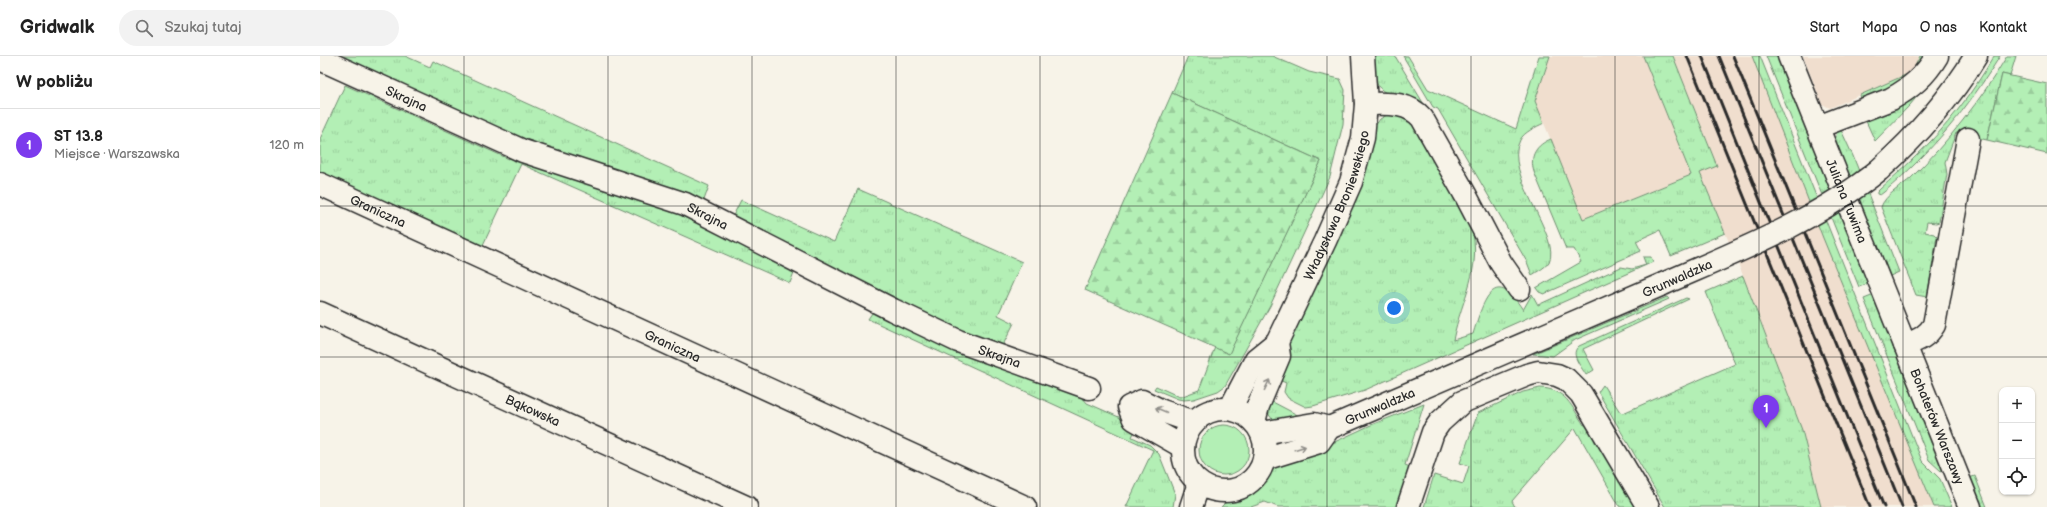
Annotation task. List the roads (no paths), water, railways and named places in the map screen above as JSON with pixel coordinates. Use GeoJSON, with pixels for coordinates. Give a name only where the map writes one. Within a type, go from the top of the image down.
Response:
{"type":"FeatureCollection","features":[{"type":"Feature","properties":{"kind":"street","name":"Juliana Tuwima"},"geometry":{"type":"LineString","coordinates":[[1789,56],[1905,345]]}},
{"type":"Feature","properties":{"kind":"street"},"geometry":{"type":"LineString","coordinates":[[1818,127],[1891,99],[1902,93],[1922,78],[1937,56]]}},
{"type":"Feature","properties":{"kind":"street","name":"Grunwaldzka"},"geometry":{"type":"LineString","coordinates":[[1264,459],[1319,442],[1329,428],[1663,284],[1805,220],[1840,199],[1879,170],[1904,147],[1930,119],[1954,89],[1976,56]]}},
{"type":"Feature","properties":{"kind":"street","name":"Władysława Broniewskiego"},"geometry":{"type":"LineString","coordinates":[[1230,409],[1256,359],[1277,342],[1351,182],[1362,144],[1366,104],[1364,58]]}},
{"type":"Feature","properties":{"kind":"street","name":"Skrajna"},"geometry":{"type":"LineString","coordinates":[[320,59],[523,151],[684,204],[893,310],[958,341],[1089,388]]}},
{"type":"Feature","properties":{"kind":"street"},"geometry":{"type":"LineString","coordinates":[[1366,104],[1407,107],[1422,118],[1502,263],[1519,290]]}},
{"type":"Feature","properties":{"kind":"street"},"geometry":{"type":"LineString","coordinates":[[1905,345],[1923,338],[1930,333],[1934,325],[1968,139]]}},
{"type":"Feature","properties":{"kind":"street","name":"Graniczna"},"geometry":{"type":"LineString","coordinates":[[320,184],[1025,507]]}},
{"type":"Feature","properties":{"kind":"street","name":"Bąkowska"},"geometry":{"type":"LineString","coordinates":[[320,313],[746,507]]}},
{"type":"Feature","properties":{"kind":"street","name":"Władysława Broniewskiego"},"geometry":{"type":"LineString","coordinates":[[1258,428],[1258,406],[1279,356],[1277,342]]}},
{"type":"Feature","properties":{"kind":"street","name":"Bohaterów Warszawy"},"geometry":{"type":"LineString","coordinates":[[1905,345],[1970,507]]}},
{"type":"Feature","properties":{"kind":"street"},"geometry":{"type":"LineString","coordinates":[[1408,507],[1428,444],[1433,432],[1440,422],[1462,402],[1517,378],[1538,372],[1558,375],[1566,379],[1576,388],[1594,414],[1648,507]]}},
{"type":"Feature","properties":{"kind":"street"},"geometry":{"type":"LineString","coordinates":[[1183,447],[1134,419],[1129,407],[1142,401],[1162,411],[1194,422]]}},
{"type":"Feature","properties":{"kind":"street"},"geometry":{"type":"LineString","coordinates":[[1230,409],[1247,416],[1258,428],[1265,450],[1264,459],[1252,480],[1218,499],[1192,476],[1183,457],[1183,447],[1188,430],[1194,422],[1206,412],[1230,409]]}},
{"type":"Feature","properties":{"kind":"street","name":"Grunwaldzka"},"geometry":{"type":"LineString","coordinates":[[1258,428],[1314,424],[1329,428]]}},
{"type":"Feature","properties":{"kind":"street"},"geometry":{"type":"LineString","coordinates":[[1191,507],[1199,483]]}},
{"type":"Feature","properties":{"kind":"railway"},"geometry":{"type":"LineString","coordinates":[[1687,56],[1870,507]]}},
{"type":"Feature","properties":{"kind":"railway"},"geometry":{"type":"LineString","coordinates":[[1702,56],[1884,507]]}},
{"type":"Feature","properties":{"kind":"railway"},"geometry":{"type":"LineString","coordinates":[[1719,56],[1902,507]]}},
{"type":"Feature","properties":{"kind":"railway"},"geometry":{"type":"LineString","coordinates":[[1733,56],[1916,507]]}},
{"type":"Feature","properties":{"kind":"place","name":"ST 13.8"},"geometry":{"type":"Point","coordinates":[1766,428]}}]}
